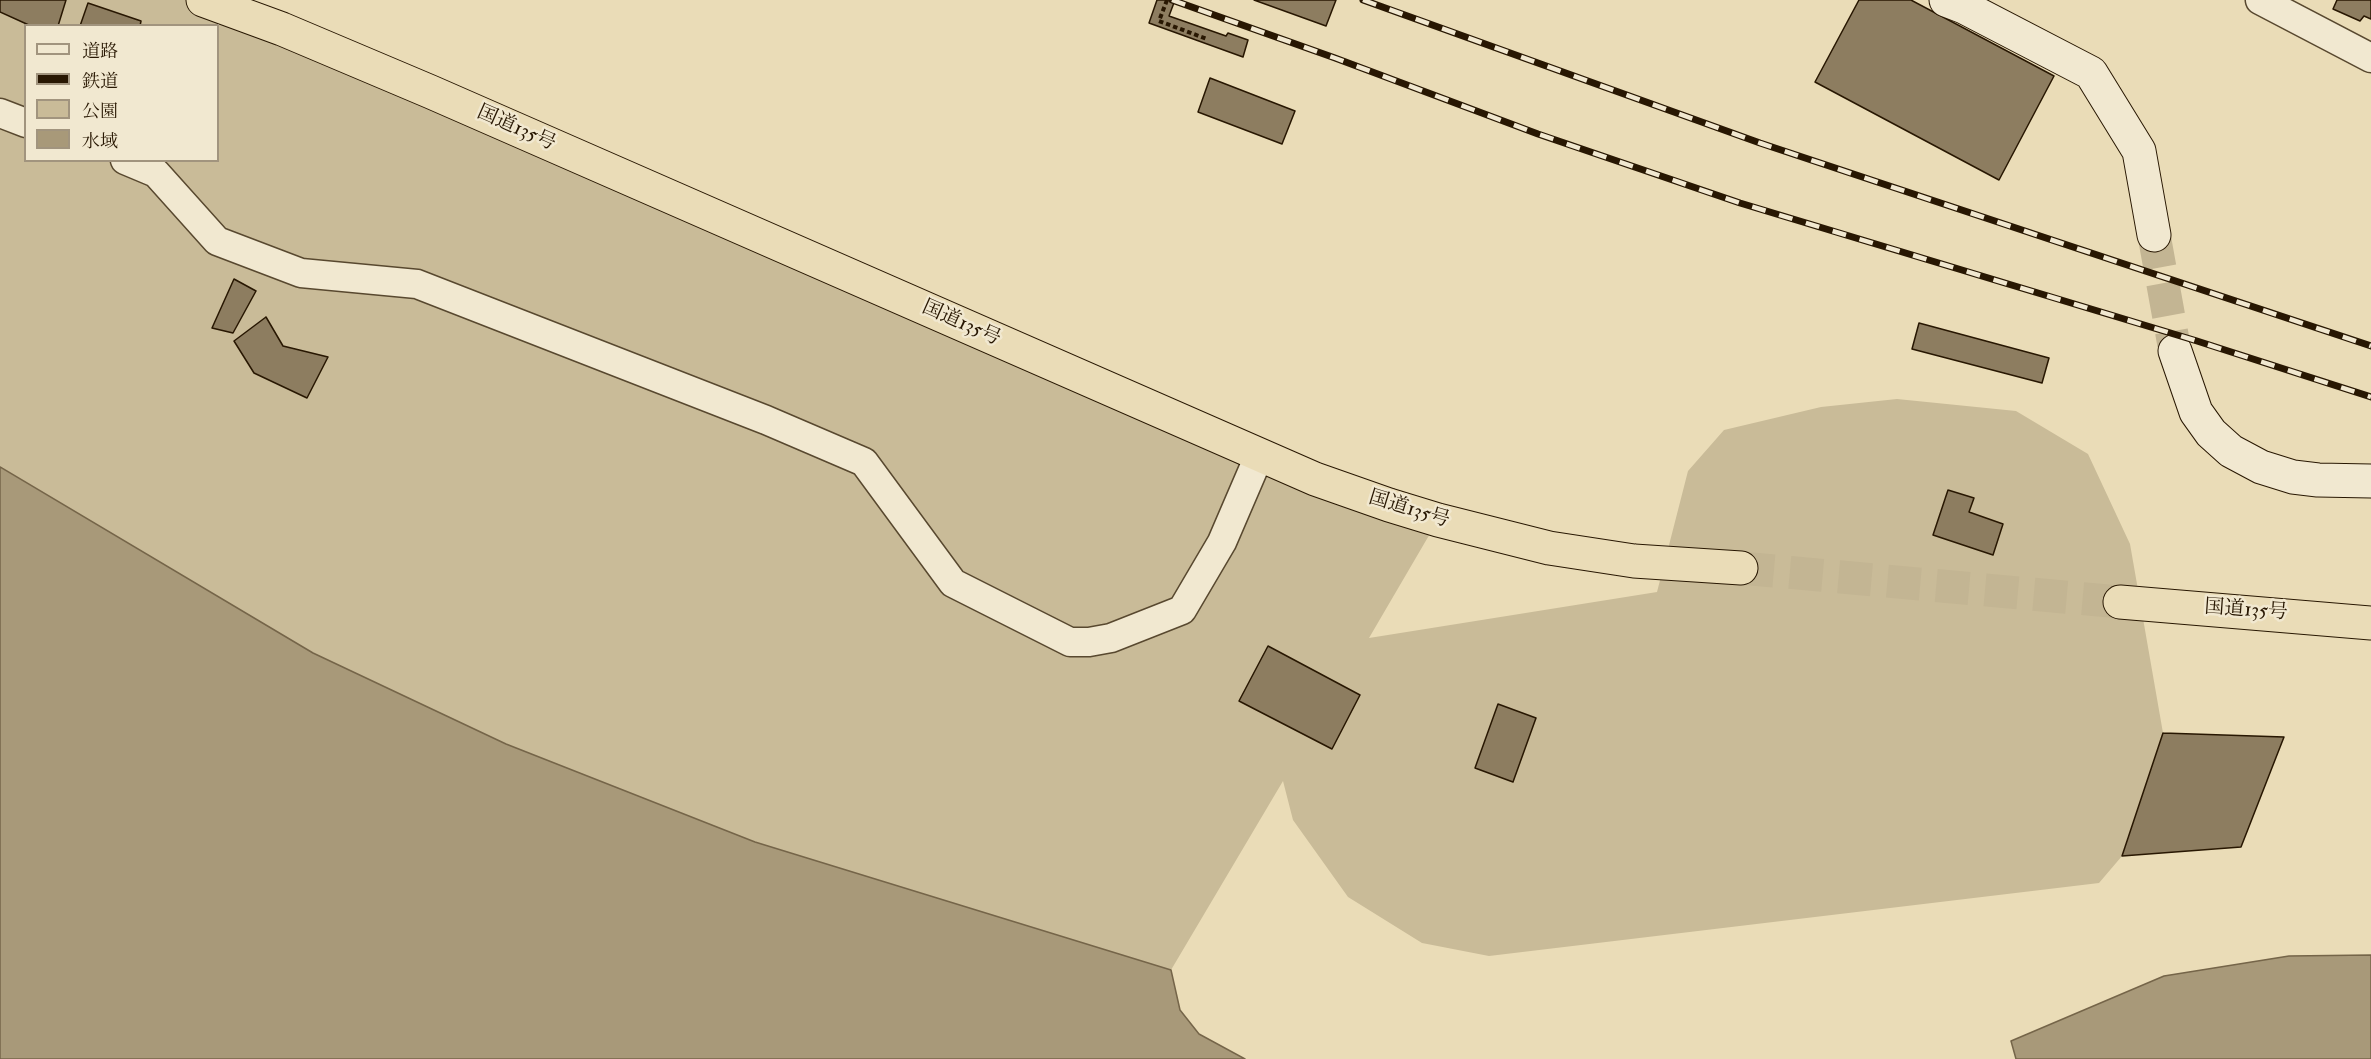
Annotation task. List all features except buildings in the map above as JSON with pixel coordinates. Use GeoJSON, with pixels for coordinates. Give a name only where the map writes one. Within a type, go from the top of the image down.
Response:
{"type":"FeatureCollection","features":[{"type":"Feature","properties":{"kind":"highway","name":"国道135号"},"geometry":{"type":"LineString","coordinates":[[203,0],[282,29],[410,83],[1259,456],[1389,505],[1511,539],[1577,553],[1634,561],[1741,568]]}},
{"type":"Feature","properties":{"kind":"highway","name":"国道135号"},"geometry":{"type":"LineString","coordinates":[[2120,602],[2315,616],[2371,623]]}},
{"type":"Feature","properties":{"kind":"main road"},"geometry":{"type":"LineString","coordinates":[[1946,0],[1964,7],[2091,73],[2139,151],[2154,235]]}},
{"type":"Feature","properties":{"kind":"main road"},"geometry":{"type":"LineString","coordinates":[[2175,351],[2196,412],[2211,433],[2231,451],[2261,467],[2293,477],[2371,481]]}},
{"type":"Feature","properties":{"kind":"street"},"geometry":{"type":"LineString","coordinates":[[2260,0],[2371,58]]}},
{"type":"Feature","properties":{"kind":"street"},"geometry":{"type":"LineString","coordinates":[[0,113],[24,122]]}},
{"type":"Feature","properties":{"kind":"street"},"geometry":{"type":"LineString","coordinates":[[130,162],[156,172],[217,241],[301,273],[417,284],[766,420],[864,462],[953,583],[1070,642],[1089,642],[1112,638],[1182,610],[1222,542],[1259,456]]}},
{"type":"Feature","properties":{"kind":"path"},"geometry":{"type":"LineString","coordinates":[[1167,0],[1159,21],[1207,39]]}},
{"type":"Feature","properties":{"kind":"green space"},"geometry":{"type":"Polygon","coordinates":[[[0,0],[187,0],[1438,520],[1369,638],[1657,592],[1688,471],[1724,430],[1821,407],[1897,399],[2016,411],[2088,454],[2130,544],[2163,733],[2142,814],[2128,836],[2122,856],[2099,883],[1489,956],[1422,943],[1348,897],[1293,820],[1283,781],[1171,970],[755,842],[506,744],[313,653],[0,467],[0,0]]]}},
{"type":"Feature","properties":{"kind":"water"},"geometry":{"type":"Polygon","coordinates":[[[0,467],[313,653],[506,744],[755,842],[1171,970],[1180,1010],[1199,1034],[1245,1059],[0,1059],[0,467]]]}},
{"type":"Feature","properties":{"kind":"water"},"geometry":{"type":"Polygon","coordinates":[[[2371,955],[2371,1059],[2016,1059],[2011,1041],[2164,976],[2289,956],[2371,955]]]}},
{"type":"Feature","properties":{"kind":"tunnel"},"geometry":{"type":"LineString","coordinates":[[2154,235],[2175,351]]}},
{"type":"Feature","properties":{"kind":"tunnel"},"geometry":{"type":"LineString","coordinates":[[1741,568],[2120,602]]}},
{"type":"Feature","properties":{"kind":"railway"},"geometry":{"type":"LineString","coordinates":[[1172,0],[1538,134],[1740,203],[2197,341],[2371,397]]}},
{"type":"Feature","properties":{"kind":"railway"},"geometry":{"type":"LineString","coordinates":[[1363,0],[1760,143],[2371,346]]}}]}
